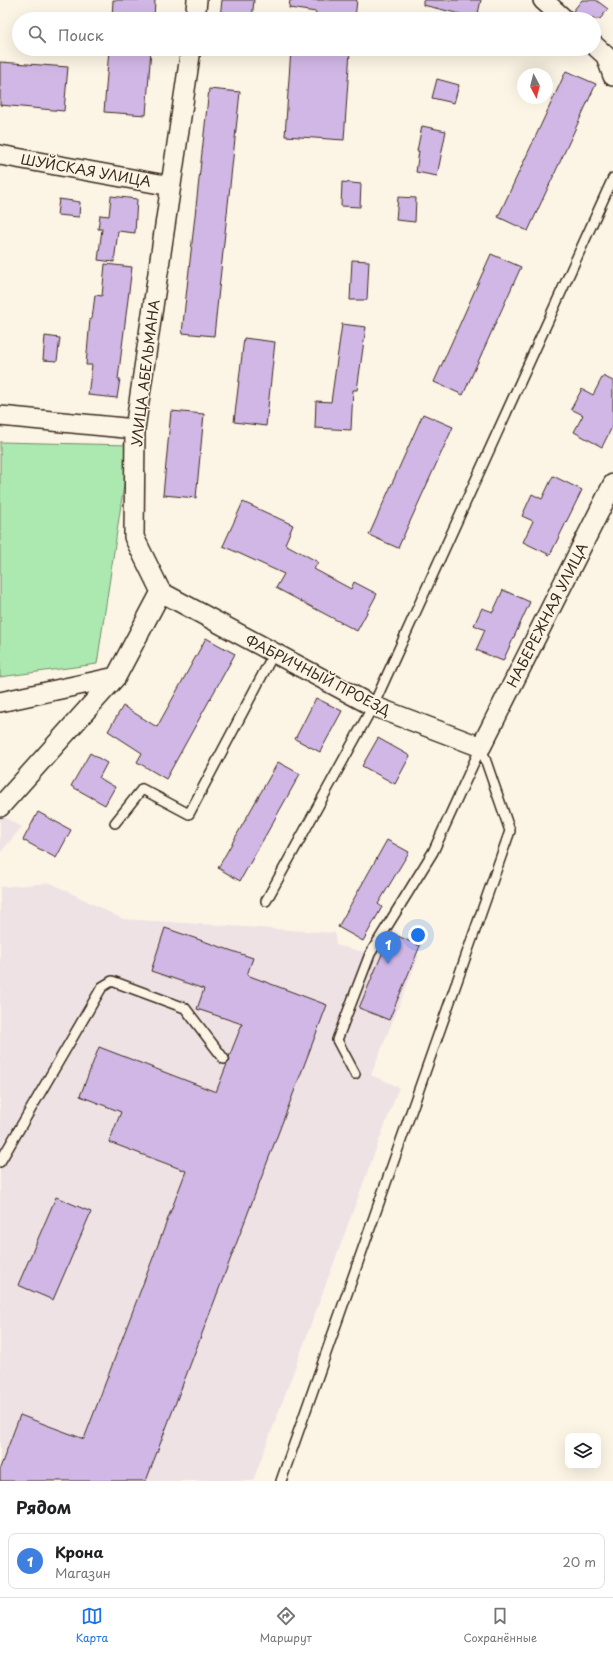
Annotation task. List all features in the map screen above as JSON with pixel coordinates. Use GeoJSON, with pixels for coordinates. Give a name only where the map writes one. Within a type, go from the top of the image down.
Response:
{"type":"FeatureCollection","features":[{"type":"Feature","properties":{"kind":"street"},"geometry":{"type":"LineString","coordinates":[[196,12],[197,0]]}},
{"type":"Feature","properties":{"kind":"street"},"geometry":{"type":"LineString","coordinates":[[542,0],[556,12]]}},
{"type":"Feature","properties":{"kind":"street"},"geometry":{"type":"LineString","coordinates":[[601,51],[606,56],[613,76]]}},
{"type":"Feature","properties":{"kind":"street","name":"УЛИЦА АБЕЛЬМАНА"},"geometry":{"type":"LineString","coordinates":[[161,592],[134,537],[135,429],[190,56]]}},
{"type":"Feature","properties":{"kind":"street","name":"ШУЙСКАЯ УЛИЦА"},"geometry":{"type":"LineString","coordinates":[[0,155],[171,186]]}},
{"type":"Feature","properties":{"kind":"street"},"geometry":{"type":"LineString","coordinates":[[0,416],[135,429]]}},
{"type":"Feature","properties":{"kind":"street","name":"НАБЕРЕЖНАЯ УЛИЦА"},"geometry":{"type":"LineString","coordinates":[[481,747],[613,484]]}},
{"type":"Feature","properties":{"kind":"street"},"geometry":{"type":"LineString","coordinates":[[0,807],[116,677],[161,592]]}},
{"type":"Feature","properties":{"kind":"street","name":"ФАБРИЧНЫЙ ПРОЕЗД"},"geometry":{"type":"LineString","coordinates":[[161,592],[373,706],[481,747]]}},
{"type":"Feature","properties":{"kind":"street"},"geometry":{"type":"LineString","coordinates":[[0,702],[116,677]]}},
{"type":"Feature","properties":{"kind":"lane"},"geometry":{"type":"LineString","coordinates":[[266,901],[373,706],[613,178]]}},
{"type":"Feature","properties":{"kind":"lane"},"geometry":{"type":"LineString","coordinates":[[115,823],[142,789],[188,814],[274,654]]}},
{"type":"Feature","properties":{"kind":"lane"},"geometry":{"type":"LineString","coordinates":[[355,1074],[337,1040],[367,961],[433,852],[481,747]]}},
{"type":"Feature","properties":{"kind":"lane"},"geometry":{"type":"LineString","coordinates":[[281,1481],[510,831],[481,747]]}},
{"type":"Feature","properties":{"kind":"lane"},"geometry":{"type":"LineString","coordinates":[[0,1162],[102,987],[112,981],[185,1008],[224,1059]]}},
{"type":"Feature","properties":{"kind":"shaded area"},"geometry":{"type":"Polygon","coordinates":[[[0,815],[22,827],[0,853],[0,815]]]}},
{"type":"Feature","properties":{"kind":"shaded area"},"geometry":{"type":"Polygon","coordinates":[[[51,883],[123,919],[335,933],[336,945],[380,956],[386,944],[419,956],[371,1075],[399,1087],[253,1481],[0,1481],[0,887],[51,883]]]}},
{"type":"Feature","properties":{"kind":"green space"},"geometry":{"type":"Polygon","coordinates":[[[0,442],[130,445],[97,664],[0,677],[0,442]]]}},
{"type":"Feature","properties":{"kind":"building"},"geometry":{"type":"Polygon","coordinates":[[[113,0],[155,0],[154,12],[112,12],[113,0]]]}},
{"type":"Feature","properties":{"kind":"building"},"geometry":{"type":"Polygon","coordinates":[[[222,0],[254,0],[253,12],[221,12],[222,0]]]}},
{"type":"Feature","properties":{"kind":"building"},"geometry":{"type":"Polygon","coordinates":[[[290,0],[357,0],[356,12],[316,12],[289,8],[290,0]]]}},
{"type":"Feature","properties":{"kind":"building"},"geometry":{"type":"Polygon","coordinates":[[[423,0],[481,0],[478,12],[452,12],[423,5],[423,0]]]}},
{"type":"Feature","properties":{"kind":"building"},"geometry":{"type":"Polygon","coordinates":[[[582,0],[596,0],[608,9],[601,18],[601,12],[573,11],[582,0]]]}},
{"type":"Feature","properties":{"kind":"building"},"geometry":{"type":"Polygon","coordinates":[[[108,56],[150,56],[146,115],[104,112],[108,56]]]}},
{"type":"Feature","properties":{"kind":"building"},"geometry":{"type":"Polygon","coordinates":[[[291,56],[350,56],[344,140],[285,136],[291,56]]]}},
{"type":"Feature","properties":{"kind":"building"},"geometry":{"type":"Polygon","coordinates":[[[0,62],[68,67],[64,111],[0,105],[0,62]]]}},
{"type":"Feature","properties":{"kind":"building"},"geometry":{"type":"Polygon","coordinates":[[[566,71],[596,84],[528,231],[498,217],[551,104],[553,104],[553,99],[566,71]]]}},
{"type":"Feature","properties":{"kind":"building"},"geometry":{"type":"Polygon","coordinates":[[[437,79],[459,85],[454,103],[432,98],[437,79]]]}},
{"type":"Feature","properties":{"kind":"building"},"geometry":{"type":"Polygon","coordinates":[[[209,89],[240,92],[214,336],[182,333],[209,89]]]}},
{"type":"Feature","properties":{"kind":"building"},"geometry":{"type":"Polygon","coordinates":[[[422,126],[446,131],[437,176],[416,172],[419,151],[417,151],[422,126]]]}},
{"type":"Feature","properties":{"kind":"building"},"geometry":{"type":"Polygon","coordinates":[[[342,182],[361,184],[360,207],[341,206],[342,182]]]}},
{"type":"Feature","properties":{"kind":"building"},"geometry":{"type":"Polygon","coordinates":[[[111,196],[137,199],[135,233],[118,231],[114,262],[98,260],[102,229],[98,229],[100,215],[109,216],[111,196]]]}},
{"type":"Feature","properties":{"kind":"building"},"geometry":{"type":"Polygon","coordinates":[[[398,197],[416,198],[415,222],[396,220],[398,197]]]}},
{"type":"Feature","properties":{"kind":"building"},"geometry":{"type":"Polygon","coordinates":[[[59,199],[80,202],[79,217],[57,215],[59,199]]]}},
{"type":"Feature","properties":{"kind":"building"},"geometry":{"type":"Polygon","coordinates":[[[491,254],[521,267],[463,395],[434,382],[491,254]]]}},
{"type":"Feature","properties":{"kind":"building"},"geometry":{"type":"Polygon","coordinates":[[[352,260],[369,261],[367,300],[350,300],[352,260]]]}},
{"type":"Feature","properties":{"kind":"building"},"geometry":{"type":"Polygon","coordinates":[[[105,264],[132,267],[117,398],[88,395],[92,365],[86,365],[90,319],[92,319],[95,295],[102,296],[105,264]]]}},
{"type":"Feature","properties":{"kind":"building"},"geometry":{"type":"Polygon","coordinates":[[[342,324],[366,327],[357,390],[353,390],[351,430],[315,428],[316,401],[331,402],[342,324]]]}},
{"type":"Feature","properties":{"kind":"building"},"geometry":{"type":"Polygon","coordinates":[[[45,336],[60,338],[57,361],[43,360],[45,336]]]}},
{"type":"Feature","properties":{"kind":"building"},"geometry":{"type":"Polygon","coordinates":[[[244,338],[275,342],[266,426],[234,422],[244,338]]]}},
{"type":"Feature","properties":{"kind":"building"},"geometry":{"type":"Polygon","coordinates":[[[603,376],[613,381],[613,425],[602,447],[574,432],[583,415],[571,409],[582,389],[593,395],[603,376]]]}},
{"type":"Feature","properties":{"kind":"building"},"geometry":{"type":"Polygon","coordinates":[[[171,411],[204,414],[196,498],[163,495],[171,411]]]}},
{"type":"Feature","properties":{"kind":"building"},"geometry":{"type":"Polygon","coordinates":[[[423,414],[453,427],[398,548],[369,535],[423,414]]]}},
{"type":"Feature","properties":{"kind":"building"},"geometry":{"type":"Polygon","coordinates":[[[553,476],[582,490],[550,555],[523,542],[533,521],[522,516],[532,494],[542,499],[553,476]]]}},
{"type":"Feature","properties":{"kind":"building"},"geometry":{"type":"Polygon","coordinates":[[[243,502],[293,525],[285,544],[318,562],[314,569],[351,589],[354,582],[377,594],[357,631],[276,588],[284,574],[223,546],[243,502]]]}},
{"type":"Feature","properties":{"kind":"building"},"geometry":{"type":"Polygon","coordinates":[[[503,590],[530,602],[503,661],[476,650],[485,630],[474,625],[482,608],[493,612],[503,590]]]}},
{"type":"Feature","properties":{"kind":"building"},"geometry":{"type":"Polygon","coordinates":[[[206,638],[235,654],[166,779],[137,762],[142,753],[108,731],[123,706],[157,727],[206,638]]]}},
{"type":"Feature","properties":{"kind":"building"},"geometry":{"type":"Polygon","coordinates":[[[316,698],[342,711],[320,752],[295,739],[316,698]]]}},
{"type":"Feature","properties":{"kind":"building"},"geometry":{"type":"Polygon","coordinates":[[[378,738],[410,756],[395,784],[362,766],[378,738]]]}},
{"type":"Feature","properties":{"kind":"building"},"geometry":{"type":"Polygon","coordinates":[[[90,753],[107,763],[99,778],[115,787],[105,805],[71,786],[90,753]]]}},
{"type":"Feature","properties":{"kind":"building"},"geometry":{"type":"Polygon","coordinates":[[[278,762],[300,774],[240,881],[218,868],[278,762]]]}},
{"type":"Feature","properties":{"kind":"building"},"geometry":{"type":"Polygon","coordinates":[[[38,812],[71,830],[56,858],[23,840],[38,812]]]}},
{"type":"Feature","properties":{"kind":"building"},"geometry":{"type":"Polygon","coordinates":[[[387,840],[409,852],[378,904],[382,907],[363,941],[338,927],[387,840]]]}},
{"type":"Feature","properties":{"kind":"building"},"geometry":{"type":"Polygon","coordinates":[[[165,928],[253,958],[247,975],[327,1005],[146,1481],[0,1481],[0,1468],[20,1415],[84,1439],[186,1171],[109,1142],[121,1112],[80,1096],[99,1047],[216,1092],[227,1064],[230,1061],[229,1057],[242,1024],[197,1009],[204,989],[151,971],[165,928]]]}},
{"type":"Feature","properties":{"kind":"building"},"geometry":{"type":"Polygon","coordinates":[[[391,933],[420,946],[389,1020],[359,1008],[391,933]]]}},
{"type":"Feature","properties":{"kind":"building"},"geometry":{"type":"Polygon","coordinates":[[[56,1197],[91,1212],[53,1300],[18,1285],[56,1197]]]}},
{"type":"Feature","properties":{"kind":"place","name":"Крона"},"geometry":{"type":"Point","coordinates":[388,964]}}]}
